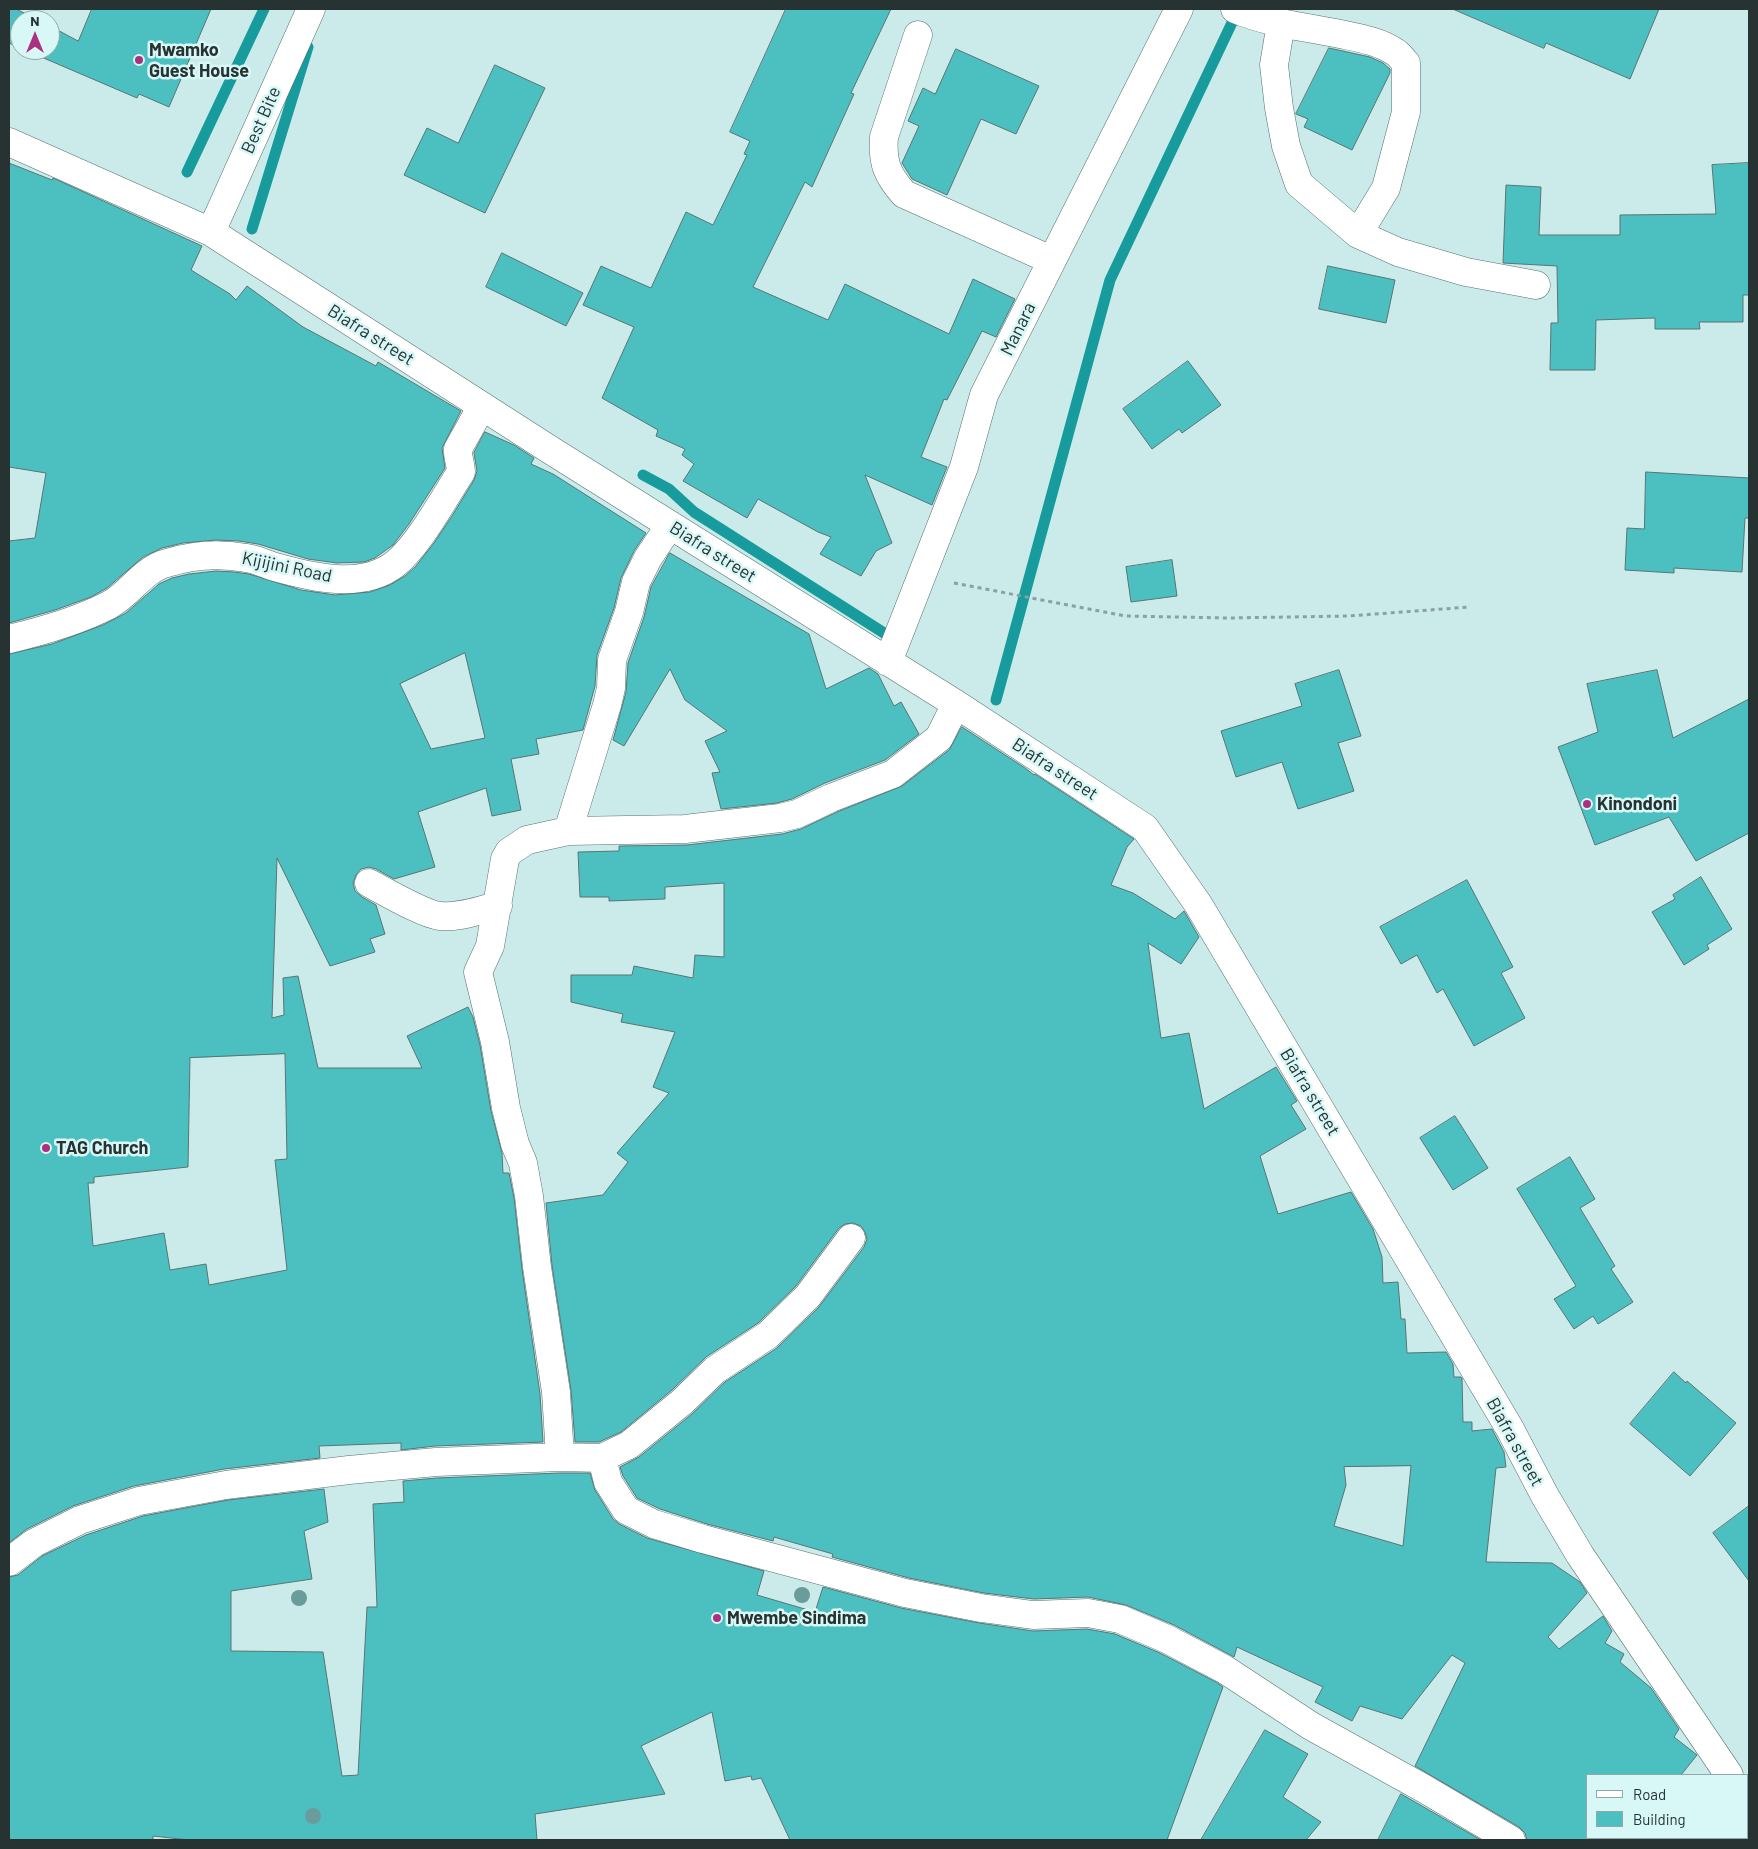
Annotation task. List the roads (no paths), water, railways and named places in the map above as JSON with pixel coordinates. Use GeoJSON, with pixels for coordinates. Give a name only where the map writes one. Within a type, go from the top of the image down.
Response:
{"type":"FeatureCollection","features":[{"type":"Feature","properties":{"kind":"street","name":"Best Bite"},"geometry":{"type":"LineString","coordinates":[[211,232],[311,9]]}},
{"type":"Feature","properties":{"kind":"street","name":"Manara"},"geometry":{"type":"LineString","coordinates":[[888,662],[964,467],[984,396],[1179,9]]}},
{"type":"Feature","properties":{"kind":"street"},"geometry":{"type":"LineString","coordinates":[[1242,12],[1385,46],[1397,53],[1406,63],[1406,112],[1386,188],[1358,234]]}},
{"type":"Feature","properties":{"kind":"street"},"geometry":{"type":"LineString","coordinates":[[1281,22],[1274,65],[1286,146],[1299,184],[1358,234],[1398,252],[1466,272],[1536,285]]}},
{"type":"Feature","properties":{"kind":"street"},"geometry":{"type":"LineString","coordinates":[[918,35],[884,137],[883,153],[886,168],[893,182],[904,194],[1051,260]]}},
{"type":"Feature","properties":{"kind":"street","name":"Biafra street"},"geometry":{"type":"LineString","coordinates":[[9,142],[211,232],[482,406],[956,704],[1145,828],[1198,904],[1510,1430],[1545,1496],[1580,1555],[1727,1774]]}},
{"type":"Feature","properties":{"kind":"street","name":"Kijijini Road"},"geometry":{"type":"LineString","coordinates":[[9,639],[43,631],[111,604],[146,574],[165,563],[203,556],[225,555],[248,558],[299,574],[331,578],[358,579],[378,575],[395,564],[412,546],[461,472],[461,465],[457,456],[458,449],[482,406]]}},
{"type":"Feature","properties":{"kind":"street"},"geometry":{"type":"LineString","coordinates":[[568,831],[607,705],[611,688],[612,660],[629,612],[636,582],[648,558],[670,525]]}},
{"type":"Feature","properties":{"kind":"street"},"geometry":{"type":"LineString","coordinates":[[560,1457],[556,1392],[529,1196],[523,1164],[506,1108],[495,1042],[478,972],[490,946],[498,906],[502,870],[508,852],[527,840],[568,831],[685,829],[780,818],[797,814],[831,798],[893,774],[939,738],[956,704]]}},
{"type":"Feature","properties":{"kind":"street"},"geometry":{"type":"LineString","coordinates":[[369,883],[405,902],[439,916],[459,916],[498,906]]}},
{"type":"Feature","properties":{"kind":"street"},"geometry":{"type":"LineString","coordinates":[[9,1562],[34,1543],[80,1520],[140,1501],[216,1487],[350,1470],[436,1462],[560,1457],[602,1458],[629,1445],[682,1402],[715,1370],[768,1335],[808,1296],[851,1238]]}},
{"type":"Feature","properties":{"kind":"street"},"geometry":{"type":"LineString","coordinates":[[602,1458],[608,1482],[626,1510],[654,1524],[713,1542],[905,1593],[981,1608],[1033,1615],[1088,1612],[1120,1619],[1167,1639],[1224,1669],[1311,1726],[1423,1788],[1511,1840]]}},
{"type":"Feature","properties":{"kind":"waterway"},"geometry":{"type":"LineString","coordinates":[[187,172],[264,9]]}},
{"type":"Feature","properties":{"kind":"waterway"},"geometry":{"type":"LineString","coordinates":[[996,700],[1110,280],[1238,10]]}},
{"type":"Feature","properties":{"kind":"waterway"},"geometry":{"type":"LineString","coordinates":[[252,229],[308,47]]}},
{"type":"Feature","properties":{"kind":"waterway"},"geometry":{"type":"LineString","coordinates":[[643,475],[669,489],[694,512],[884,633]]}},
{"type":"Feature","properties":{"kind":"place","name":"Mwamko Guest House"},"geometry":{"type":"Point","coordinates":[139,60]}},
{"type":"Feature","properties":{"kind":"place","name":"Kinondoni"},"geometry":{"type":"Point","coordinates":[1587,804]}},
{"type":"Feature","properties":{"kind":"place","name":"TAG Church"},"geometry":{"type":"Point","coordinates":[46,1148]}},
{"type":"Feature","properties":{"kind":"place","name":"Mwembe Sindima"},"geometry":{"type":"Point","coordinates":[717,1618]}}]}
